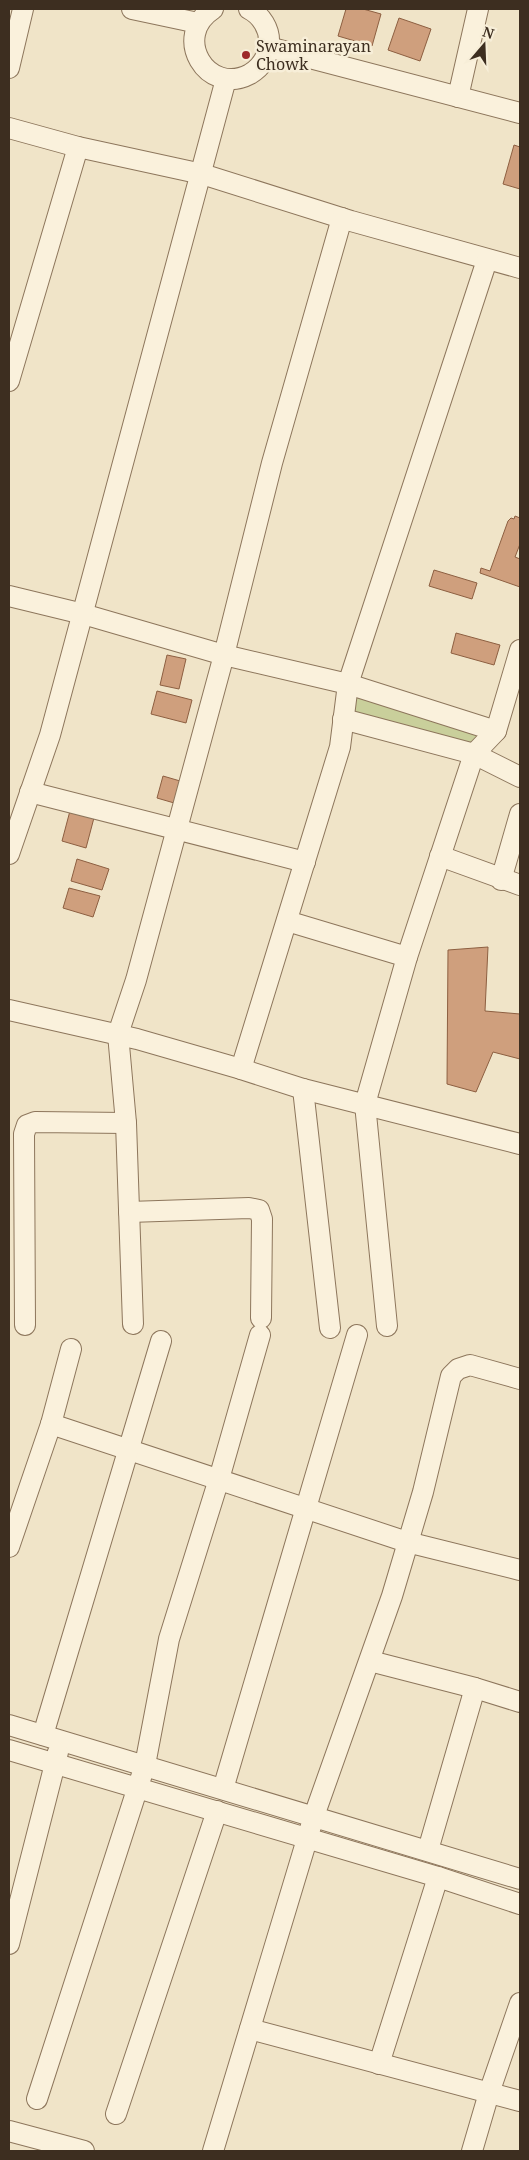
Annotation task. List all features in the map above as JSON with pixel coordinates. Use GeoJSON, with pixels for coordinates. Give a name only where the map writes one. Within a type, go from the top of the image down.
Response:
{"type":"FeatureCollection","features":[{"type":"Feature","properties":{"kind":"street"},"geometry":{"type":"LineString","coordinates":[[9,68],[23,9]]}},
{"type":"Feature","properties":{"kind":"street"},"geometry":{"type":"LineString","coordinates":[[132,9],[198,23]]}},
{"type":"Feature","properties":{"kind":"street"},"geometry":{"type":"LineString","coordinates":[[213,9],[206,13],[198,23],[194,37],[195,52],[201,64],[212,74],[226,79],[242,78],[256,70],[266,57],[270,41],[266,25],[256,12],[249,9]]}},
{"type":"Feature","properties":{"kind":"street"},"geometry":{"type":"LineString","coordinates":[[458,97],[478,9]]}},
{"type":"Feature","properties":{"kind":"street"},"geometry":{"type":"LineString","coordinates":[[268,47],[520,113]]}},
{"type":"Feature","properties":{"kind":"street"},"geometry":{"type":"LineString","coordinates":[[9,854],[50,735],[226,79]]}},
{"type":"Feature","properties":{"kind":"street"},"geometry":{"type":"LineString","coordinates":[[9,128],[78,147],[202,174],[342,218],[520,268]]}},
{"type":"Feature","properties":{"kind":"street"},"geometry":{"type":"LineString","coordinates":[[9,378],[78,147]]}},
{"type":"Feature","properties":{"kind":"street"},"geometry":{"type":"LineString","coordinates":[[133,1324],[126,1123],[118,1034],[136,980],[224,655],[272,463],[342,218]]}},
{"type":"Feature","properties":{"kind":"street"},"geometry":{"type":"LineString","coordinates":[[242,1069],[340,748],[348,684],[487,260]]}},
{"type":"Feature","properties":{"kind":"street"},"geometry":{"type":"LineString","coordinates":[[9,596],[83,614],[224,655],[348,684],[496,731]]}},
{"type":"Feature","properties":{"kind":"street"},"geometry":{"type":"LineString","coordinates":[[387,1326],[365,1104],[407,957],[474,754],[496,731],[520,650]]}},
{"type":"Feature","properties":{"kind":"street"},"geometry":{"type":"LineString","coordinates":[[343,719],[474,754],[520,776]]}},
{"type":"Feature","properties":{"kind":"street"},"geometry":{"type":"LineString","coordinates":[[30,792],[305,862]]}},
{"type":"Feature","properties":{"kind":"street"},"geometry":{"type":"LineString","coordinates":[[501,880],[520,814]]}},
{"type":"Feature","properties":{"kind":"street"},"geometry":{"type":"LineString","coordinates":[[440,856],[501,880],[520,885]]}},
{"type":"Feature","properties":{"kind":"street"},"geometry":{"type":"LineString","coordinates":[[287,921],[407,957]]}},
{"type":"Feature","properties":{"kind":"street"},"geometry":{"type":"LineString","coordinates":[[9,1010],[118,1034],[242,1069],[303,1089],[520,1144]]}},
{"type":"Feature","properties":{"kind":"street"},"geometry":{"type":"LineString","coordinates":[[303,1089],[330,1328]]}},
{"type":"Feature","properties":{"kind":"street"},"geometry":{"type":"LineString","coordinates":[[25,1325],[16,1213],[24,1134],[27,1126],[36,1122],[126,1123]]}},
{"type":"Feature","properties":{"kind":"street"},"geometry":{"type":"LineString","coordinates":[[38,2099],[145,1765],[169,1639],[219,1479],[261,1326],[262,1219],[259,1210],[249,1208],[129,1212]]}},
{"type":"Feature","properties":{"kind":"street"},"geometry":{"type":"LineString","coordinates":[[223,1789],[304,1507],[357,1335]]}},
{"type":"Feature","properties":{"kind":"street"},"geometry":{"type":"LineString","coordinates":[[9,1944],[55,1763],[52,1738],[128,1449],[161,1341]]}},
{"type":"Feature","properties":{"kind":"street"},"geometry":{"type":"LineString","coordinates":[[9,1547],[51,1424],[71,1349]]}},
{"type":"Feature","properties":{"kind":"street"},"geometry":{"type":"LineString","coordinates":[[213,2151],[314,1816],[370,1661],[423,1492],[451,1376],[458,1368],[470,1365],[520,1379]]}},
{"type":"Feature","properties":{"kind":"street"},"geometry":{"type":"LineString","coordinates":[[51,1424],[407,1542],[520,1570]]}},
{"type":"Feature","properties":{"kind":"street"},"geometry":{"type":"LineString","coordinates":[[370,1661],[475,1688],[520,1702]]}},
{"type":"Feature","properties":{"kind":"street"},"geometry":{"type":"LineString","coordinates":[[428,1850],[475,1688]]}},
{"type":"Feature","properties":{"kind":"street"},"geometry":{"type":"LineString","coordinates":[[9,1725],[520,1879]]}},
{"type":"Feature","properties":{"kind":"street"},"geometry":{"type":"LineString","coordinates":[[9,1750],[438,1877],[520,1904]]}},
{"type":"Feature","properties":{"kind":"street"},"geometry":{"type":"LineString","coordinates":[[116,2114],[217,1811]]}},
{"type":"Feature","properties":{"kind":"street"},"geometry":{"type":"LineString","coordinates":[[378,2064],[438,1877]]}},
{"type":"Feature","properties":{"kind":"street"},"geometry":{"type":"LineString","coordinates":[[472,2151],[489,2093],[520,2003]]}},
{"type":"Feature","properties":{"kind":"street"},"geometry":{"type":"LineString","coordinates":[[250,2029],[520,2100]]}},
{"type":"Feature","properties":{"kind":"street"},"geometry":{"type":"LineString","coordinates":[[9,2131],[84,2151]]}},
{"type":"Feature","properties":{"kind":"green space"},"geometry":{"type":"Polygon","coordinates":[[[358,687],[488,729],[474,754],[343,719],[358,687]]]}},
{"type":"Feature","properties":{"kind":"building"},"geometry":{"type":"Polygon","coordinates":[[[346,9],[363,9],[381,14],[372,46],[338,36],[346,9]]]}},
{"type":"Feature","properties":{"kind":"building"},"geometry":{"type":"Polygon","coordinates":[[[399,18],[431,29],[420,61],[388,50],[399,18]]]}},
{"type":"Feature","properties":{"kind":"building"},"geometry":{"type":"Polygon","coordinates":[[[514,145],[520,147],[520,189],[503,184],[514,145]]]}},
{"type":"Feature","properties":{"kind":"building"},"geometry":{"type":"Polygon","coordinates":[[[515,516],[520,518],[520,544],[515,557],[520,559],[520,587],[480,573],[481,568],[490,571],[508,521],[511,518],[514,519],[515,516]]]}},
{"type":"Feature","properties":{"kind":"building"},"geometry":{"type":"Polygon","coordinates":[[[434,570],[477,583],[472,599],[429,586],[434,570]]]}},
{"type":"Feature","properties":{"kind":"building"},"geometry":{"type":"Polygon","coordinates":[[[456,633],[500,645],[494,665],[451,653],[456,633]]]}},
{"type":"Feature","properties":{"kind":"building"},"geometry":{"type":"Polygon","coordinates":[[[167,655],[186,659],[179,689],[160,685],[167,655]]]}},
{"type":"Feature","properties":{"kind":"building"},"geometry":{"type":"Polygon","coordinates":[[[157,691],[192,700],[186,723],[151,714],[157,691]]]}},
{"type":"Feature","properties":{"kind":"building"},"geometry":{"type":"Polygon","coordinates":[[[163,776],[187,783],[181,805],[157,798],[163,776]]]}},
{"type":"Feature","properties":{"kind":"building"},"geometry":{"type":"Polygon","coordinates":[[[71,807],[95,814],[86,848],[62,841],[71,807]]]}},
{"type":"Feature","properties":{"kind":"building"},"geometry":{"type":"Polygon","coordinates":[[[77,859],[109,869],[102,890],[71,881],[77,859]]]}},
{"type":"Feature","properties":{"kind":"building"},"geometry":{"type":"Polygon","coordinates":[[[69,888],[100,896],[93,917],[63,908],[69,888]]]}},
{"type":"Feature","properties":{"kind":"building"},"geometry":{"type":"Polygon","coordinates":[[[488,947],[485,1011],[520,1014],[520,1059],[493,1052],[476,1092],[447,1084],[448,950],[488,947]]]}},
{"type":"Feature","properties":{"kind":"place","name":"Swaminarayan Chowk"},"geometry":{"type":"Point","coordinates":[246,55]}}]}
